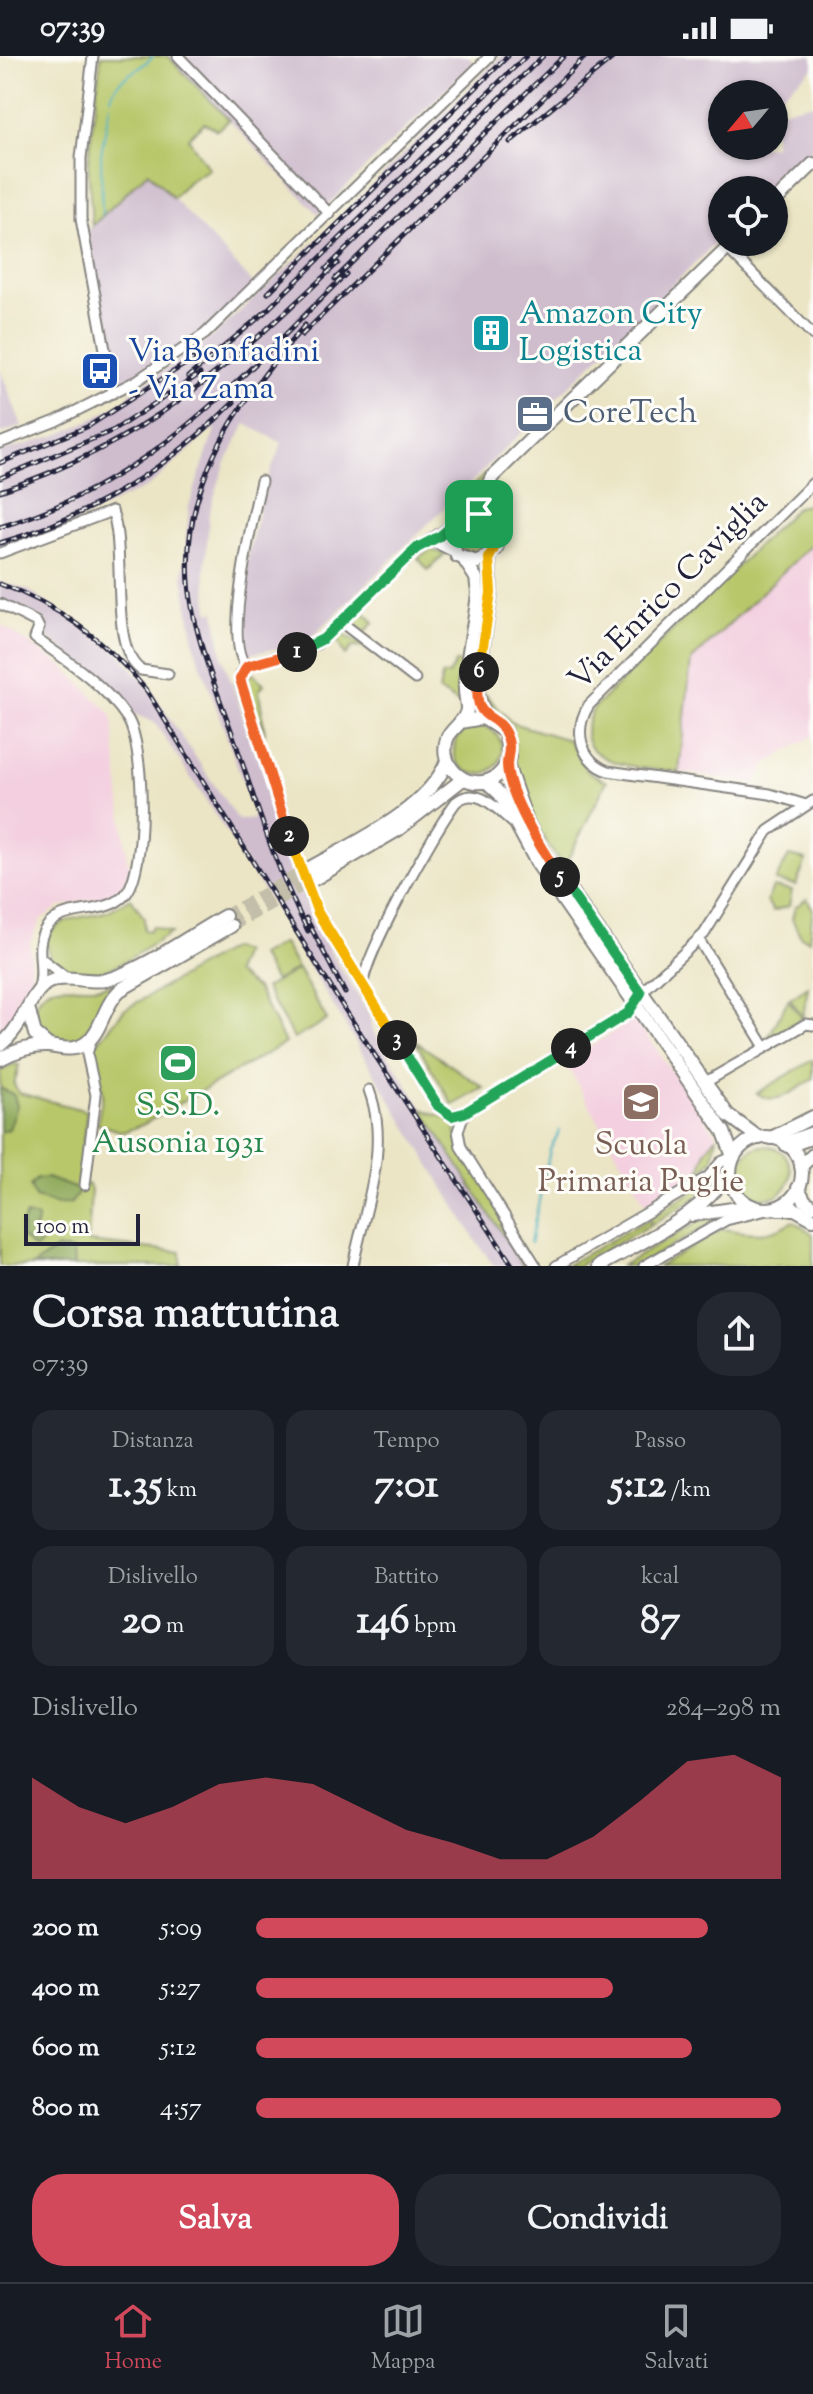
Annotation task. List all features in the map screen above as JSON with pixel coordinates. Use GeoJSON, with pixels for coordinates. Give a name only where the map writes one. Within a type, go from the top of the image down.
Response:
{"type":"FeatureCollection","features":[{"type":"Feature","properties":{"kind":"highway"},"geometry":{"type":"LineString","coordinates":[[788,1144],[813,1135]]}},
{"type":"Feature","properties":{"kind":"street"},"geometry":{"type":"LineString","coordinates":[[93,56],[81,158],[81,219],[113,393]]}},
{"type":"Feature","properties":{"kind":"street"},"geometry":{"type":"LineString","coordinates":[[178,56],[330,214]]}},
{"type":"Feature","properties":{"kind":"street"},"geometry":{"type":"LineString","coordinates":[[0,443],[113,393],[153,371],[205,334],[330,214],[484,58]]}},
{"type":"Feature","properties":{"kind":"street"},"geometry":{"type":"LineString","coordinates":[[788,188],[813,164]]}},
{"type":"Feature","properties":{"kind":"street"},"geometry":{"type":"LineString","coordinates":[[719,256],[488,482],[474,514],[414,551],[311,647],[247,666],[241,674],[240,684],[300,872],[318,913],[441,1110],[452,1116],[464,1113],[628,1013],[638,998],[699,940],[768,831],[810,803]]}},
{"type":"Feature","properties":{"kind":"street"},"geometry":{"type":"LineString","coordinates":[[740,256],[813,335]]}},
{"type":"Feature","properties":{"kind":"street"},"geometry":{"type":"LineString","coordinates":[[487,719],[476,692],[491,593],[489,558],[499,542],[492,521],[491,491],[501,470]]}},
{"type":"Feature","properties":{"kind":"street"},"geometry":{"type":"LineString","coordinates":[[247,666],[240,656],[240,592],[244,554],[261,481]]}},
{"type":"Feature","properties":{"kind":"street","name":"Via Enrico Caviglia"},"geometry":{"type":"LineString","coordinates":[[810,803],[770,794],[608,771],[592,761],[582,746],[580,726],[589,705],[811,489]]}},
{"type":"Feature","properties":{"kind":"street"},"geometry":{"type":"LineString","coordinates":[[0,553],[112,511],[121,559],[124,648],[141,670],[168,674]]}},
{"type":"Feature","properties":{"kind":"street"},"geometry":{"type":"LineString","coordinates":[[474,514],[492,521]]}},
{"type":"Feature","properties":{"kind":"street"},"geometry":{"type":"LineString","coordinates":[[454,552],[450,539],[455,524]]}},
{"type":"Feature","properties":{"kind":"street"},"geometry":{"type":"LineString","coordinates":[[432,541],[454,552],[475,574],[478,593],[465,686],[467,708],[448,737],[447,761],[434,784],[402,812],[311,874],[388,837],[463,779],[486,781],[497,775],[507,764],[510,753],[507,737],[499,726],[487,719],[471,718],[460,722]]}},
{"type":"Feature","properties":{"kind":"street"},"geometry":{"type":"LineString","coordinates":[[465,561],[478,562],[489,558]]}},
{"type":"Feature","properties":{"kind":"street"},"geometry":{"type":"LineString","coordinates":[[0,604],[36,622],[39,628],[35,638],[85,674],[129,720],[143,828],[139,868],[130,889],[108,907],[53,920],[40,939],[43,972],[38,990],[17,1030],[0,1045]]}},
{"type":"Feature","properties":{"kind":"street"},"geometry":{"type":"LineString","coordinates":[[341,622],[415,679]]}},
{"type":"Feature","properties":{"kind":"street"},"geometry":{"type":"LineString","coordinates":[[447,761],[463,779]]}},
{"type":"Feature","properties":{"kind":"street"},"geometry":{"type":"LineString","coordinates":[[507,764],[535,838],[724,1132],[732,1162],[733,1187],[752,1206]]}},
{"type":"Feature","properties":{"kind":"street"},"geometry":{"type":"LineString","coordinates":[[486,781],[500,794],[537,863],[728,1115],[765,1138],[788,1144],[809,1159],[798,1188],[786,1203],[726,1220],[644,1266]]}},
{"type":"Feature","properties":{"kind":"street"},"geometry":{"type":"LineString","coordinates":[[363,987],[364,974],[384,927],[456,802],[467,795],[479,796],[515,825]]}},
{"type":"Feature","properties":{"kind":"street"},"geometry":{"type":"LineString","coordinates":[[38,990],[54,980],[86,982],[113,978],[228,921],[125,986],[107,1005],[87,1054],[96,1095],[85,1185]]}},
{"type":"Feature","properties":{"kind":"street"},"geometry":{"type":"LineString","coordinates":[[699,940],[765,1047]]}},
{"type":"Feature","properties":{"kind":"street"},"geometry":{"type":"LineString","coordinates":[[41,958],[49,968],[71,980]]}},
{"type":"Feature","properties":{"kind":"street"},"geometry":{"type":"LineString","coordinates":[[29,1007],[35,1034],[49,1046]]}},
{"type":"Feature","properties":{"kind":"street"},"geometry":{"type":"LineString","coordinates":[[704,1083],[806,1024],[813,1025]]}},
{"type":"Feature","properties":{"kind":"street"},"geometry":{"type":"LineString","coordinates":[[68,1050],[92,1037]]}},
{"type":"Feature","properties":{"kind":"street"},"geometry":{"type":"LineString","coordinates":[[0,1059],[21,1050],[49,1046],[68,1050],[90,1064]]}},
{"type":"Feature","properties":{"kind":"street"},"geometry":{"type":"LineString","coordinates":[[353,1266],[376,1162],[375,1107],[369,1090]]}},
{"type":"Feature","properties":{"kind":"street"},"geometry":{"type":"LineString","coordinates":[[464,1113],[458,1131],[461,1147],[536,1266]]}},
{"type":"Feature","properties":{"kind":"street"},"geometry":{"type":"LineString","coordinates":[[599,1266],[685,1217],[711,1197],[747,1143],[813,1117]]}},
{"type":"Feature","properties":{"kind":"street"},"geometry":{"type":"LineString","coordinates":[[556,1266],[708,1177],[721,1162],[732,1162]]}},
{"type":"Feature","properties":{"kind":"street"},"geometry":{"type":"LineString","coordinates":[[798,1188],[805,1201],[813,1206]]}},
{"type":"Feature","properties":{"kind":"street"},"geometry":{"type":"LineString","coordinates":[[685,1217],[714,1209],[752,1206],[795,1209],[813,1219]]}},
{"type":"Feature","properties":{"kind":"shaded area"},"geometry":{"type":"Polygon","coordinates":[[[168,56],[468,56],[474,62],[318,214],[168,56]]]}},
{"type":"Feature","properties":{"kind":"shaded area"},"geometry":{"type":"Polygon","coordinates":[[[501,56],[813,56],[813,68],[788,89],[788,80],[708,80],[708,160],[788,160],[788,109],[813,103],[813,148],[784,176],[708,176],[708,251],[307,642],[245,655],[246,565],[265,484],[282,443],[246,424],[225,464],[209,513],[205,572],[209,612],[215,611],[222,656],[271,794],[266,796],[274,818],[278,820],[304,899],[331,953],[370,1015],[373,1031],[523,1266],[494,1266],[476,1241],[248,865],[155,723],[134,714],[85,666],[47,638],[44,621],[0,600],[0,582],[28,590],[120,654],[151,691],[238,820],[253,819],[253,810],[195,648],[183,577],[189,506],[216,426],[149,486],[75,521],[0,548],[0,452],[61,434],[127,400],[130,393],[212,337],[322,235],[501,56]]]}},
{"type":"Feature","properties":{"kind":"shaded area"},"geometry":{"type":"Polygon","coordinates":[[[148,171],[254,284],[202,332],[152,368],[116,388],[88,230],[148,171]]]}},
{"type":"Feature","properties":{"kind":"shaded area"},"geometry":{"type":"Polygon","coordinates":[[[0,369],[22,426],[0,434],[0,369]]]}},
{"type":"Feature","properties":{"kind":"shaded area"},"geometry":{"type":"Polygon","coordinates":[[[813,543],[813,736],[768,762],[755,783],[679,772],[691,661],[813,543]]]}},
{"type":"Feature","properties":{"kind":"shaded area"},"geometry":{"type":"Polygon","coordinates":[[[0,624],[64,667],[112,715],[127,861],[131,865],[124,883],[111,896],[60,906],[41,919],[30,942],[31,979],[15,1017],[0,1030],[0,624]]]}},
{"type":"Feature","properties":{"kind":"shaded area","name":"Scuola Primaria Puglie"},"geometry":{"type":"Polygon","coordinates":[[[635,1019],[717,1136],[706,1150],[699,1175],[646,1205],[565,1062],[635,1019]]]}},
{"type":"Feature","properties":{"kind":"green space"},"geometry":{"type":"Polygon","coordinates":[[[101,56],[168,56],[229,120],[217,130],[204,123],[188,138],[209,169],[188,182],[173,198],[148,172],[92,226],[88,162],[101,56]]]}},
{"type":"Feature","properties":{"kind":"green space"},"geometry":{"type":"Polygon","coordinates":[[[487,472],[476,499],[465,509],[457,501],[487,472]]]}},
{"type":"Feature","properties":{"kind":"green space"},"geometry":{"type":"Polygon","coordinates":[[[797,507],[813,507],[813,543],[691,661],[679,772],[628,766],[597,753],[588,742],[586,728],[594,708],[797,507]]]}},
{"type":"Feature","properties":{"kind":"green space"},"geometry":{"type":"Polygon","coordinates":[[[475,519],[488,524],[493,537],[488,550],[475,555],[462,550],[457,537],[462,524],[475,519]]]}},
{"type":"Feature","properties":{"kind":"green space"},"geometry":{"type":"Polygon","coordinates":[[[431,550],[445,554],[428,570],[418,558],[431,550]]]}},
{"type":"Feature","properties":{"kind":"green space"},"geometry":{"type":"Polygon","coordinates":[[[361,610],[374,622],[364,633],[348,623],[361,610]]]}},
{"type":"Feature","properties":{"kind":"green space"},"geometry":{"type":"Polygon","coordinates":[[[340,633],[368,648],[352,647],[345,655],[337,641],[340,633]]]}},
{"type":"Feature","properties":{"kind":"green space"},"geometry":{"type":"Polygon","coordinates":[[[456,662],[463,664],[462,705],[439,691],[442,675],[448,675],[456,662]]]}},
{"type":"Feature","properties":{"kind":"green space"},"geometry":{"type":"Polygon","coordinates":[[[252,673],[264,684],[259,691],[265,734],[246,680],[252,673]]]}},
{"type":"Feature","properties":{"kind":"green space"},"geometry":{"type":"Polygon","coordinates":[[[483,692],[512,723],[569,740],[587,771],[607,781],[564,867],[526,805],[517,778],[512,733],[488,705],[483,692]]]}},
{"type":"Feature","properties":{"kind":"green space"},"geometry":{"type":"Polygon","coordinates":[[[478,726],[487,727],[495,733],[501,741],[501,759],[495,767],[487,773],[478,774],[469,773],[461,767],[455,759],[454,750],[455,741],[461,733],[469,727],[478,726]]]}},
{"type":"Feature","properties":{"kind":"green space"},"geometry":{"type":"Polygon","coordinates":[[[789,856],[806,860],[796,885],[775,881],[789,856]]]}},
{"type":"Feature","properties":{"kind":"green space"},"geometry":{"type":"Polygon","coordinates":[[[773,887],[792,890],[789,906],[773,911],[767,901],[773,887]]]}},
{"type":"Feature","properties":{"kind":"green space"},"geometry":{"type":"Polygon","coordinates":[[[131,898],[144,918],[144,930],[149,931],[152,926],[171,933],[127,960],[98,972],[67,970],[51,962],[46,940],[57,926],[72,919],[108,911],[131,898]]]}},
{"type":"Feature","properties":{"kind":"green space"},"geometry":{"type":"Polygon","coordinates":[[[807,899],[813,909],[809,940],[801,937],[792,919],[795,907],[807,899]]]}},
{"type":"Feature","properties":{"kind":"green space"},"geometry":{"type":"Polygon","coordinates":[[[283,943],[297,968],[275,981],[260,956],[283,943]]]}},
{"type":"Feature","properties":{"kind":"green space","name":"S.S.D. Ausonia 1931"},"geometry":{"type":"Polygon","coordinates":[[[231,948],[243,952],[235,973],[257,989],[285,1043],[142,1125],[123,1132],[97,1124],[103,1093],[93,1048],[124,1010],[231,948]]]}},
{"type":"Feature","properties":{"kind":"green space"},"geometry":{"type":"Polygon","coordinates":[[[298,969],[327,1020],[294,1039],[265,988],[298,969]]]}},
{"type":"Feature","properties":{"kind":"green space"},"geometry":{"type":"Polygon","coordinates":[[[124,981],[103,1003],[86,1033],[75,1042],[56,1043],[42,1035],[34,1009],[38,999],[50,989],[97,987],[124,981]]]}},
{"type":"Feature","properties":{"kind":"green space"},"geometry":{"type":"Polygon","coordinates":[[[808,987],[803,1017],[790,999],[808,987]]]}},
{"type":"Feature","properties":{"kind":"green space"},"geometry":{"type":"Polygon","coordinates":[[[788,1000],[802,1018],[768,1039],[768,1038],[788,1000]]]}},
{"type":"Feature","properties":{"kind":"green space"},"geometry":{"type":"Polygon","coordinates":[[[415,1041],[484,1088],[453,1105],[415,1041]]]}},
{"type":"Feature","properties":{"kind":"green space"},"geometry":{"type":"Polygon","coordinates":[[[813,1060],[813,1079],[793,1092],[771,1099],[757,1093],[813,1060]]]}},
{"type":"Feature","properties":{"kind":"green space"},"geometry":{"type":"Polygon","coordinates":[[[14,1064],[19,1065],[14,1085],[19,1093],[87,1111],[78,1183],[89,1185],[91,1190],[88,1242],[181,1252],[181,1266],[0,1266],[0,1071],[14,1064]]]}},
{"type":"Feature","properties":{"kind":"green space"},"geometry":{"type":"Polygon","coordinates":[[[0,1088],[14,1095],[17,1106],[9,1129],[0,1132],[0,1088]]]}},
{"type":"Feature","properties":{"kind":"green space"},"geometry":{"type":"Polygon","coordinates":[[[422,1109],[458,1122],[455,1132],[533,1266],[523,1266],[422,1109]]]}},
{"type":"Feature","properties":{"kind":"green space"},"geometry":{"type":"Polygon","coordinates":[[[717,1136],[713,1159],[699,1175],[706,1150],[717,1136]]]}},
{"type":"Feature","properties":{"kind":"green space"},"geometry":{"type":"Polygon","coordinates":[[[765,1146],[783,1154],[791,1172],[783,1190],[765,1198],[747,1190],[739,1172],[747,1154],[765,1146]]]}},
{"type":"Feature","properties":{"kind":"green space"},"geometry":{"type":"Polygon","coordinates":[[[47,1178],[79,1192],[71,1203],[58,1205],[35,1198],[30,1186],[37,1179],[47,1178]]]}},
{"type":"Feature","properties":{"kind":"green space"},"geometry":{"type":"Polygon","coordinates":[[[709,1181],[697,1197],[652,1224],[649,1219],[709,1181]]]}},
{"type":"Feature","properties":{"kind":"green space"},"geometry":{"type":"Polygon","coordinates":[[[26,1215],[38,1218],[35,1229],[41,1244],[35,1249],[21,1237],[26,1215]]]}},
{"type":"Feature","properties":{"kind":"green space"},"geometry":{"type":"Polygon","coordinates":[[[727,1215],[635,1266],[621,1266],[702,1220],[727,1215]]]}},
{"type":"Feature","properties":{"kind":"green space"},"geometry":{"type":"Polygon","coordinates":[[[647,1220],[650,1225],[577,1266],[565,1266],[647,1220]]]}},
{"type":"Feature","properties":{"kind":"green space"},"geometry":{"type":"Polygon","coordinates":[[[793,1221],[813,1234],[813,1266],[658,1266],[723,1229],[767,1232],[793,1221]]]}},
{"type":"Feature","properties":{"kind":"green space"},"geometry":{"type":"Polygon","coordinates":[[[57,1248],[73,1251],[74,1266],[33,1266],[57,1248]]]}},
{"type":"Feature","properties":{"kind":"waterway"},"geometry":{"type":"LineString","coordinates":[[111,98],[117,84],[153,56]]}},
{"type":"Feature","properties":{"kind":"waterway"},"geometry":{"type":"LineString","coordinates":[[102,215],[101,154],[110,104]]}},
{"type":"Feature","properties":{"kind":"waterway"},"geometry":{"type":"LineString","coordinates":[[530,1243],[550,1150],[560,1130]]}},
{"type":"Feature","properties":{"kind":"tunnel"},"geometry":{"type":"LineString","coordinates":[[225,916],[308,869]]}},
{"type":"Feature","properties":{"kind":"tunnel"},"geometry":{"type":"LineString","coordinates":[[231,926],[314,879]]}},
{"type":"Feature","properties":{"kind":"railway"},"geometry":{"type":"LineString","coordinates":[[268,293],[508,56]]}},
{"type":"Feature","properties":{"kind":"railway"},"geometry":{"type":"LineString","coordinates":[[188,377],[264,313],[526,56]]}},
{"type":"Feature","properties":{"kind":"railway"},"geometry":{"type":"LineString","coordinates":[[326,269],[543,56]]}},
{"type":"Feature","properties":{"kind":"railway"},"geometry":{"type":"LineString","coordinates":[[335,279],[564,56]]}},
{"type":"Feature","properties":{"kind":"railway"},"geometry":{"type":"LineString","coordinates":[[302,335],[586,56]]}},
{"type":"Feature","properties":{"kind":"railway"},"geometry":{"type":"LineString","coordinates":[[510,142],[615,56]]}},
{"type":"Feature","properties":{"kind":"railway"},"geometry":{"type":"LineString","coordinates":[[0,491],[99,450],[183,398],[260,335],[338,263]]}},
{"type":"Feature","properties":{"kind":"railway"},"geometry":{"type":"LineString","coordinates":[[0,527],[54,507],[103,483],[148,455],[229,389],[346,274]]}},
{"type":"Feature","properties":{"kind":"railway"},"geometry":{"type":"LineString","coordinates":[[305,325],[254,388],[214,456],[200,492],[191,530],[188,570],[193,612],[207,662],[268,839],[308,931]]}},
{"type":"Feature","properties":{"kind":"railway"},"geometry":{"type":"LineString","coordinates":[[0,463],[89,426],[193,359]]}},
{"type":"Feature","properties":{"kind":"railway"},"geometry":{"type":"LineString","coordinates":[[0,478],[114,430],[200,374]]}},
{"type":"Feature","properties":{"kind":"railway"},"geometry":{"type":"LineString","coordinates":[[0,543],[65,519],[126,488],[182,448],[234,402]]}},
{"type":"Feature","properties":{"kind":"railway"},"geometry":{"type":"LineString","coordinates":[[0,584],[43,603],[81,627],[116,657],[147,691],[340,1002],[513,1266]]}},
{"type":"Feature","properties":{"kind":"railway"},"geometry":{"type":"LineString","coordinates":[[306,918],[345,993]]}},
{"type":"Feature","properties":{"kind":"place","name":"Amazon City Logistica"},"geometry":{"type":"Point","coordinates":[491,333]}},
{"type":"Feature","properties":{"kind":"place","name":"Via Bonfadini - Via Zama"},"geometry":{"type":"Point","coordinates":[100,371]}},
{"type":"Feature","properties":{"kind":"place","name":"CoreTech"},"geometry":{"type":"Point","coordinates":[535,414]}},
{"type":"Feature","properties":{"kind":"place","name":"S.S.D. Ausonia 1931"},"geometry":{"type":"Point","coordinates":[178,1063]}},
{"type":"Feature","properties":{"kind":"place","name":"Scuola Primaria Puglie"},"geometry":{"type":"Point","coordinates":[641,1102]}},
{"type":"Feature","properties":{"kind":"route"},"geometry":{"type":"LineString","coordinates":[[479,514],[494,523],[499,539],[489,558],[491,593],[476,692],[479,706],[487,719],[505,732],[510,745],[507,764],[535,838],[641,993],[628,1013],[464,1113],[452,1116],[445,1114],[438,1106],[333,939],[310,896],[240,679],[247,666],[317,644],[417,548],[440,536],[464,516],[479,514]]}}]}
